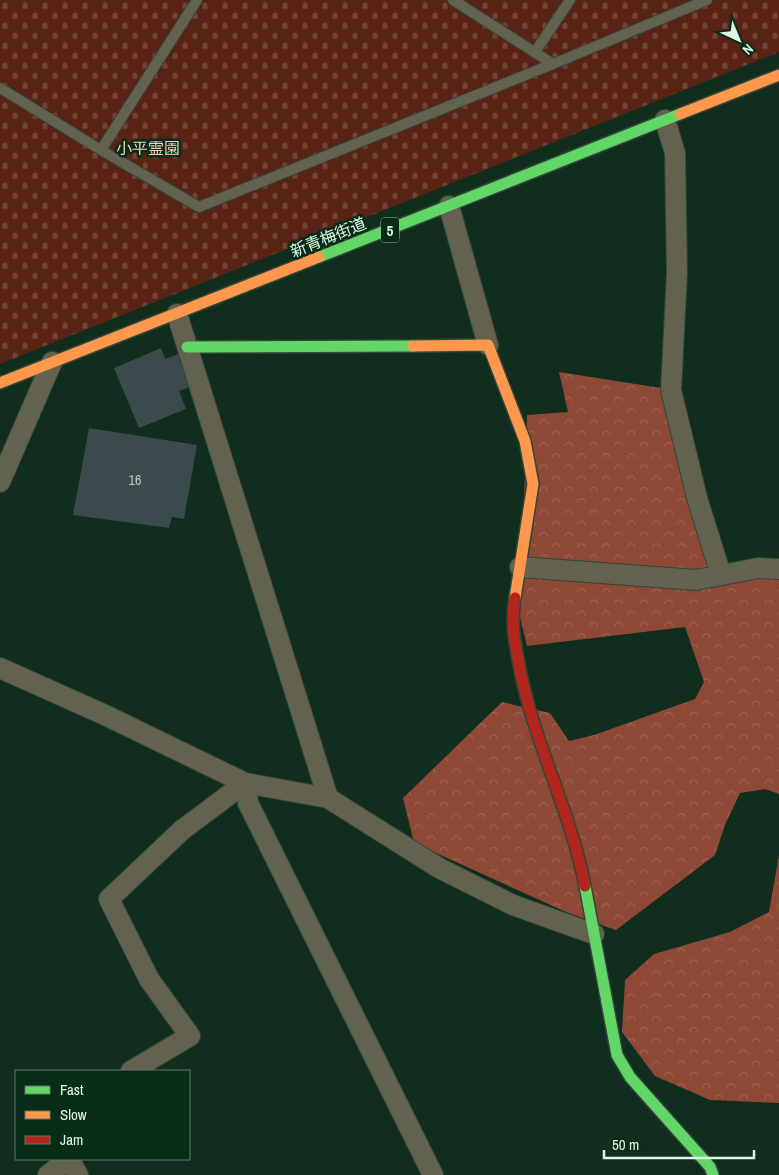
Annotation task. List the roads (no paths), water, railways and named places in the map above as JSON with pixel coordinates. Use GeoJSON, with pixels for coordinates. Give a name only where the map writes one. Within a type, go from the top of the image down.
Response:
{"type":"FeatureCollection","features":[{"type":"Feature","properties":{"kind":"street","name":"新青梅街道"},"geometry":{"type":"LineString","coordinates":[[0,383],[779,74]]}},
{"type":"Feature","properties":{"kind":"street"},"geometry":{"type":"LineString","coordinates":[[665,120],[675,153],[677,273],[671,390],[697,498],[721,575]]}},
{"type":"Feature","properties":{"kind":"street"},"geometry":{"type":"LineString","coordinates":[[449,206],[488,345],[525,441],[533,484],[512,608],[513,632],[523,692],[579,854],[617,1055],[630,1077],[710,1167],[713,1175]]}},
{"type":"Feature","properties":{"kind":"street"},"geometry":{"type":"LineString","coordinates":[[176,314],[328,798]]}},
{"type":"Feature","properties":{"kind":"street"},"geometry":{"type":"LineString","coordinates":[[186,347],[488,345]]}},
{"type":"Feature","properties":{"kind":"street"},"geometry":{"type":"LineString","coordinates":[[0,482],[52,362]]}},
{"type":"Feature","properties":{"kind":"street"},"geometry":{"type":"LineString","coordinates":[[520,568],[653,579],[696,580],[758,568],[779,569]]}},
{"type":"Feature","properties":{"kind":"street"},"geometry":{"type":"LineString","coordinates":[[0,668],[105,715],[245,784],[328,798],[439,868],[513,904],[594,934]]}},
{"type":"Feature","properties":{"kind":"street"},"geometry":{"type":"LineString","coordinates":[[134,1070],[190,1036],[149,980],[109,899],[182,830],[245,784]]}},
{"type":"Feature","properties":{"kind":"street"},"geometry":{"type":"LineString","coordinates":[[245,784],[248,803],[252,812],[433,1175]]}},
{"type":"Feature","properties":{"kind":"street"},"geometry":{"type":"LineString","coordinates":[[48,1175],[68,1160]]}},
{"type":"Feature","properties":{"kind":"street"},"geometry":{"type":"LineString","coordinates":[[70,1160],[78,1175]]}},
{"type":"Feature","properties":{"kind":"lane"},"geometry":{"type":"LineString","coordinates":[[101,150],[197,0]]}},
{"type":"Feature","properties":{"kind":"lane"},"geometry":{"type":"LineString","coordinates":[[453,0],[553,64]]}},
{"type":"Feature","properties":{"kind":"lane"},"geometry":{"type":"LineString","coordinates":[[535,52],[570,0]]}},
{"type":"Feature","properties":{"kind":"lane"},"geometry":{"type":"LineString","coordinates":[[0,88],[199,207],[707,0]]}},
{"type":"Feature","properties":{"kind":"park label","name":"小平霊園"},"geometry":{"type":"Point","coordinates":[148,148]}}]}
